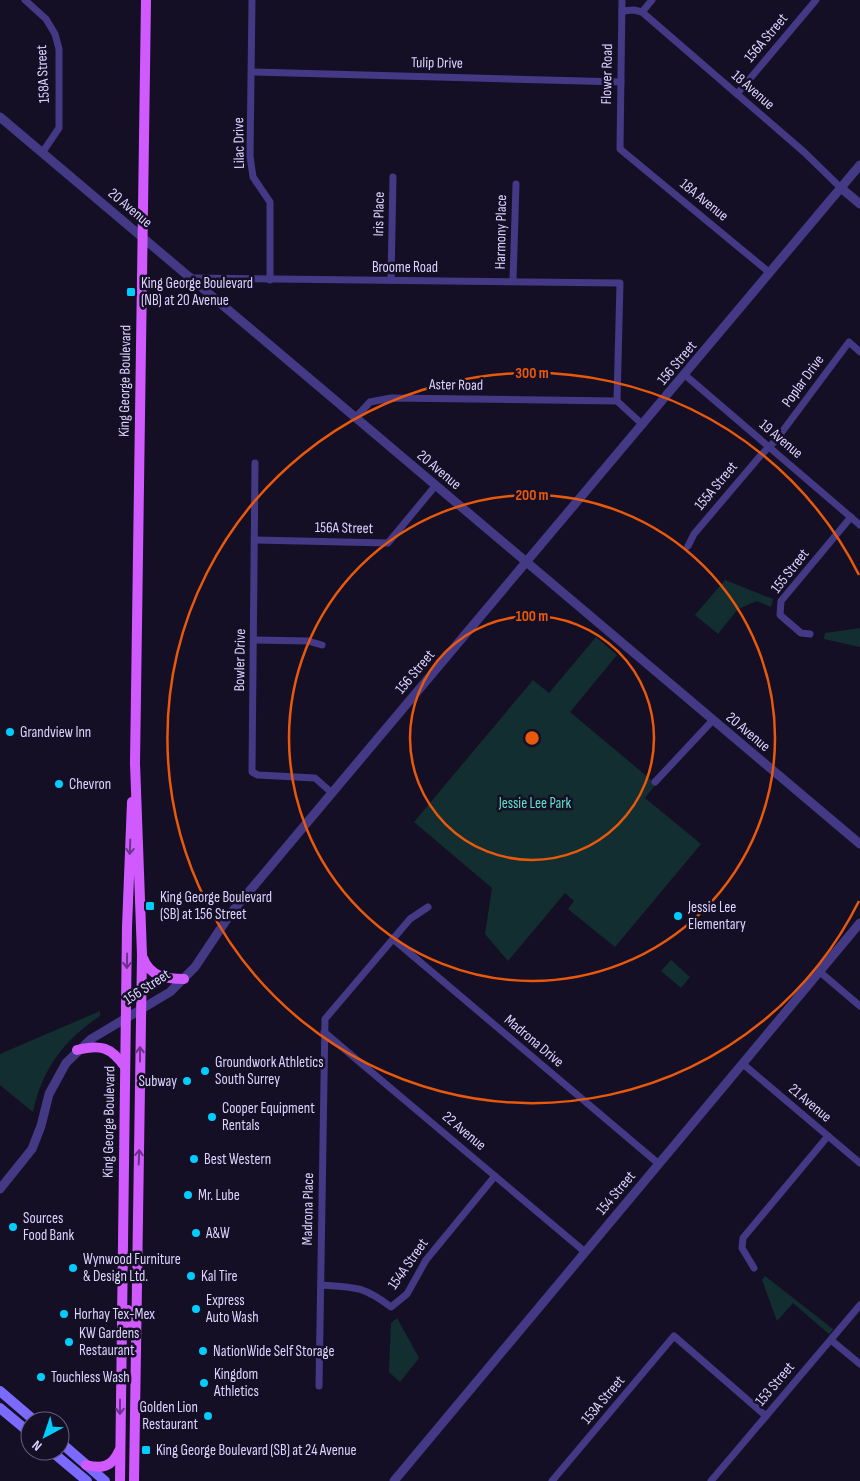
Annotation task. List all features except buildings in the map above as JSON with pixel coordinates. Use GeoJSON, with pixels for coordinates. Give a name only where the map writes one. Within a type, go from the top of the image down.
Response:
{"type":"FeatureCollection","features":[{"type":"Feature","properties":{"kind":"main road","name":"King George Boulevard"},"geometry":{"type":"LineString","coordinates":[[120,1481],[127,927],[135,763],[146,0]]}},
{"type":"Feature","properties":{"kind":"main road","name":"King George Boulevard"},"geometry":{"type":"LineString","coordinates":[[134,1481],[142,955],[135,763]]}},
{"type":"Feature","properties":{"kind":"main road"},"geometry":{"type":"LineString","coordinates":[[142,955],[148,969],[159,976],[170,979],[184,979]]}},
{"type":"Feature","properties":{"kind":"main road"},"geometry":{"type":"LineString","coordinates":[[77,1050],[93,1046],[110,1050],[117,1055],[125,1067]]}},
{"type":"Feature","properties":{"kind":"main road"},"geometry":{"type":"LineString","coordinates":[[124,1170],[131,1178],[132,1210],[138,1223]]}},
{"type":"Feature","properties":{"kind":"main road"},"geometry":{"type":"LineString","coordinates":[[123,1267],[128,1295],[129,1327],[130,1331],[136,1333]]}},
{"type":"Feature","properties":{"kind":"main road"},"geometry":{"type":"LineString","coordinates":[[0,1391],[23,1411]]}},
{"type":"Feature","properties":{"kind":"main road"},"geometry":{"type":"LineString","coordinates":[[0,1408],[20,1425]]}},
{"type":"Feature","properties":{"kind":"main road"},"geometry":{"type":"LineString","coordinates":[[86,1465],[98,1468],[107,1466],[115,1459],[120,1448]]}},
{"type":"Feature","properties":{"kind":"main road"},"geometry":{"type":"LineString","coordinates":[[70,1451],[106,1481]]}},
{"type":"Feature","properties":{"kind":"main road"},"geometry":{"type":"LineString","coordinates":[[63,1461],[87,1481]]}},
{"type":"Feature","properties":{"kind":"street","name":"158A Street"},"geometry":{"type":"LineString","coordinates":[[24,0],[46,19],[55,34],[59,49],[59,128],[42,153]]}},
{"type":"Feature","properties":{"kind":"street","name":"Lilac Drive"},"geometry":{"type":"LineString","coordinates":[[252,0],[250,156],[253,177],[270,202],[270,280]]}},
{"type":"Feature","properties":{"kind":"street","name":"Flower Road"},"geometry":{"type":"LineString","coordinates":[[620,149],[622,0]]}},
{"type":"Feature","properties":{"kind":"street"},"geometry":{"type":"LineString","coordinates":[[622,11],[634,10],[642,12],[652,0]]}},
{"type":"Feature","properties":{"kind":"street","name":"156A Street"},"geometry":{"type":"LineString","coordinates":[[737,94],[816,0]]}},
{"type":"Feature","properties":{"kind":"street","name":"18 Avenue"},"geometry":{"type":"LineString","coordinates":[[642,12],[860,204]]}},
{"type":"Feature","properties":{"kind":"street","name":"Tulip Drive"},"geometry":{"type":"LineString","coordinates":[[252,72],[621,82]]}},
{"type":"Feature","properties":{"kind":"street","name":"20 Avenue"},"geometry":{"type":"LineString","coordinates":[[0,117],[860,844]]}},
{"type":"Feature","properties":{"kind":"street","name":"18A Avenue"},"geometry":{"type":"LineString","coordinates":[[620,149],[770,273]]}},
{"type":"Feature","properties":{"kind":"street","name":"156 Street"},"geometry":{"type":"LineString","coordinates":[[0,1189],[32,1148],[52,1088],[66,1063],[77,1050],[126,1017],[170,992],[195,967],[231,913],[860,165]]}},
{"type":"Feature","properties":{"kind":"street","name":"Iris Place"},"geometry":{"type":"LineString","coordinates":[[391,280],[393,177]]}},
{"type":"Feature","properties":{"kind":"street","name":"Harmony Place"},"geometry":{"type":"LineString","coordinates":[[513,280],[516,184]]}},
{"type":"Feature","properties":{"kind":"street","name":"Broome Road"},"geometry":{"type":"LineString","coordinates":[[191,278],[620,282],[617,401]]}},
{"type":"Feature","properties":{"kind":"street","name":"Poplar Drive"},"geometry":{"type":"LineString","coordinates":[[769,447],[849,342],[860,352]]}},
{"type":"Feature","properties":{"kind":"street","name":"19 Avenue"},"geometry":{"type":"LineString","coordinates":[[685,375],[860,524]]}},
{"type":"Feature","properties":{"kind":"street","name":"Aster Road"},"geometry":{"type":"LineString","coordinates":[[356,417],[370,402],[391,398],[617,401]]}},
{"type":"Feature","properties":{"kind":"street"},"geometry":{"type":"LineString","coordinates":[[617,401],[643,425]]}},
{"type":"Feature","properties":{"kind":"street","name":"155A Street"},"geometry":{"type":"LineString","coordinates":[[688,546],[694,534],[769,447]]}},
{"type":"Feature","properties":{"kind":"street","name":"Bowler Drive"},"geometry":{"type":"LineString","coordinates":[[255,463],[252,772],[258,776],[315,778],[332,793]]}},
{"type":"Feature","properties":{"kind":"street","name":"156A Street"},"geometry":{"type":"LineString","coordinates":[[254,540],[388,543],[436,485]]}},
{"type":"Feature","properties":{"kind":"street","name":"155 Street"},"geometry":{"type":"LineString","coordinates":[[810,634],[801,634],[780,615],[780,601],[851,517]]}},
{"type":"Feature","properties":{"kind":"street"},"geometry":{"type":"LineString","coordinates":[[254,640],[308,641],[322,645]]}},
{"type":"Feature","properties":{"kind":"street"},"geometry":{"type":"LineString","coordinates":[[655,782],[712,720]]}},
{"type":"Feature","properties":{"kind":"street"},"geometry":{"type":"LineString","coordinates":[[324,1032],[325,1019],[410,919],[428,907]]}},
{"type":"Feature","properties":{"kind":"street","name":"154 Street"},"geometry":{"type":"LineString","coordinates":[[394,1481],[860,923]]}},
{"type":"Feature","properties":{"kind":"street","name":"Madrona Drive"},"geometry":{"type":"LineString","coordinates":[[393,939],[658,1164]]}},
{"type":"Feature","properties":{"kind":"street"},"geometry":{"type":"LineString","coordinates":[[820,972],[860,1006]]}},
{"type":"Feature","properties":{"kind":"street","name":"22 Avenue"},"geometry":{"type":"LineString","coordinates":[[324,1032],[586,1252]]}},
{"type":"Feature","properties":{"kind":"street","name":"Madrona Place"},"geometry":{"type":"LineString","coordinates":[[319,1386],[324,1032]]}},
{"type":"Feature","properties":{"kind":"street","name":"21 Avenue"},"geometry":{"type":"LineString","coordinates":[[743,1064],[860,1163]]}},
{"type":"Feature","properties":{"kind":"street"},"geometry":{"type":"LineString","coordinates":[[754,1268],[742,1248],[743,1238],[828,1136]]}},
{"type":"Feature","properties":{"kind":"street","name":"154A Street"},"geometry":{"type":"LineString","coordinates":[[321,1286],[356,1287],[377,1297],[391,1307],[407,1294],[426,1260],[495,1176]]}},
{"type":"Feature","properties":{"kind":"street","name":"153 Street"},"geometry":{"type":"LineString","coordinates":[[711,1481],[860,1306]]}},
{"type":"Feature","properties":{"kind":"street","name":"153A Street"},"geometry":{"type":"LineString","coordinates":[[552,1481],[674,1336],[766,1416]]}},
{"type":"Feature","properties":{"kind":"street"},"geometry":{"type":"LineString","coordinates":[[831,1340],[860,1364]]}},
{"type":"Feature","properties":{"kind":"green space"},"geometry":{"type":"Polygon","coordinates":[[[725,580],[773,599],[771,607],[757,601],[738,609],[718,634],[695,615],[725,580]]]}},
{"type":"Feature","properties":{"kind":"green space"},"geometry":{"type":"Polygon","coordinates":[[[860,628],[860,647],[824,639],[825,633],[860,628]]]}},
{"type":"Feature","properties":{"kind":"green space","name":"Jessie Lee Park"},"geometry":{"type":"Polygon","coordinates":[[[596,637],[617,655],[570,712],[656,784],[645,798],[701,844],[615,947],[568,909],[574,901],[565,893],[508,961],[485,934],[492,888],[414,822],[533,680],[549,693],[596,637]]]}},
{"type":"Feature","properties":{"kind":"green space"},"geometry":{"type":"Polygon","coordinates":[[[671,960],[690,977],[681,988],[661,971],[671,960]]]}},
{"type":"Feature","properties":{"kind":"green space"},"geometry":{"type":"Polygon","coordinates":[[[100,1011],[100,1016],[76,1035],[56,1057],[42,1082],[33,1112],[0,1085],[0,1054],[100,1011]]]}},
{"type":"Feature","properties":{"kind":"green space"},"geometry":{"type":"Polygon","coordinates":[[[765,1276],[833,1330],[829,1334],[793,1303],[777,1321],[762,1280],[765,1276]]]}},
{"type":"Feature","properties":{"kind":"green space"},"geometry":{"type":"Polygon","coordinates":[[[397,1318],[419,1358],[400,1382],[389,1372],[391,1323],[397,1318]]]}},
{"type":"Feature","properties":{"kind":"place","name":"King George Boulevard (NB) at 20 Avenue"},"geometry":{"type":"Point","coordinates":[131,292]}},
{"type":"Feature","properties":{"kind":"place","name":"Grandview Inn"},"geometry":{"type":"Point","coordinates":[10,732]}},
{"type":"Feature","properties":{"kind":"place","name":"Chevron"},"geometry":{"type":"Point","coordinates":[59,784]}},
{"type":"Feature","properties":{"kind":"place","name":"King George Boulevard (SB) at 156 Street"},"geometry":{"type":"Point","coordinates":[150,906]}},
{"type":"Feature","properties":{"kind":"place","name":"Jessie Lee Elementary"},"geometry":{"type":"Point","coordinates":[678,916]}},
{"type":"Feature","properties":{"kind":"place","name":"Groundwork Athletics South Surrey"},"geometry":{"type":"Point","coordinates":[205,1071]}},
{"type":"Feature","properties":{"kind":"place","name":"Subway"},"geometry":{"type":"Point","coordinates":[187,1081]}},
{"type":"Feature","properties":{"kind":"place","name":"Cooper Equipment Rentals"},"geometry":{"type":"Point","coordinates":[212,1117]}},
{"type":"Feature","properties":{"kind":"place","name":"Best Western"},"geometry":{"type":"Point","coordinates":[194,1159]}},
{"type":"Feature","properties":{"kind":"place","name":"Mr. Lube"},"geometry":{"type":"Point","coordinates":[188,1195]}},
{"type":"Feature","properties":{"kind":"place","name":"Sources Food Bank"},"geometry":{"type":"Point","coordinates":[13,1227]}},
{"type":"Feature","properties":{"kind":"place","name":"A&W"},"geometry":{"type":"Point","coordinates":[196,1233]}},
{"type":"Feature","properties":{"kind":"place","name":"Wynwood Furniture & Design Ltd."},"geometry":{"type":"Point","coordinates":[73,1268]}},
{"type":"Feature","properties":{"kind":"place","name":"Kal Tire"},"geometry":{"type":"Point","coordinates":[191,1276]}},
{"type":"Feature","properties":{"kind":"place","name":"Express Auto Wash"},"geometry":{"type":"Point","coordinates":[196,1309]}},
{"type":"Feature","properties":{"kind":"place","name":"Horhay Tex-Mex"},"geometry":{"type":"Point","coordinates":[64,1314]}},
{"type":"Feature","properties":{"kind":"place","name":"KW Gardens Restaurant"},"geometry":{"type":"Point","coordinates":[69,1342]}},
{"type":"Feature","properties":{"kind":"place","name":"NationWide Self Storage"},"geometry":{"type":"Point","coordinates":[203,1351]}},
{"type":"Feature","properties":{"kind":"place","name":"Touchless Wash"},"geometry":{"type":"Point","coordinates":[41,1377]}},
{"type":"Feature","properties":{"kind":"place","name":"Kingdom Athletics"},"geometry":{"type":"Point","coordinates":[204,1383]}},
{"type":"Feature","properties":{"kind":"place","name":"Golden Lion Restaurant"},"geometry":{"type":"Point","coordinates":[208,1416]}},
{"type":"Feature","properties":{"kind":"place","name":"King George Boulevard (SB) at 24 Avenue"},"geometry":{"type":"Point","coordinates":[146,1450]}}]}
